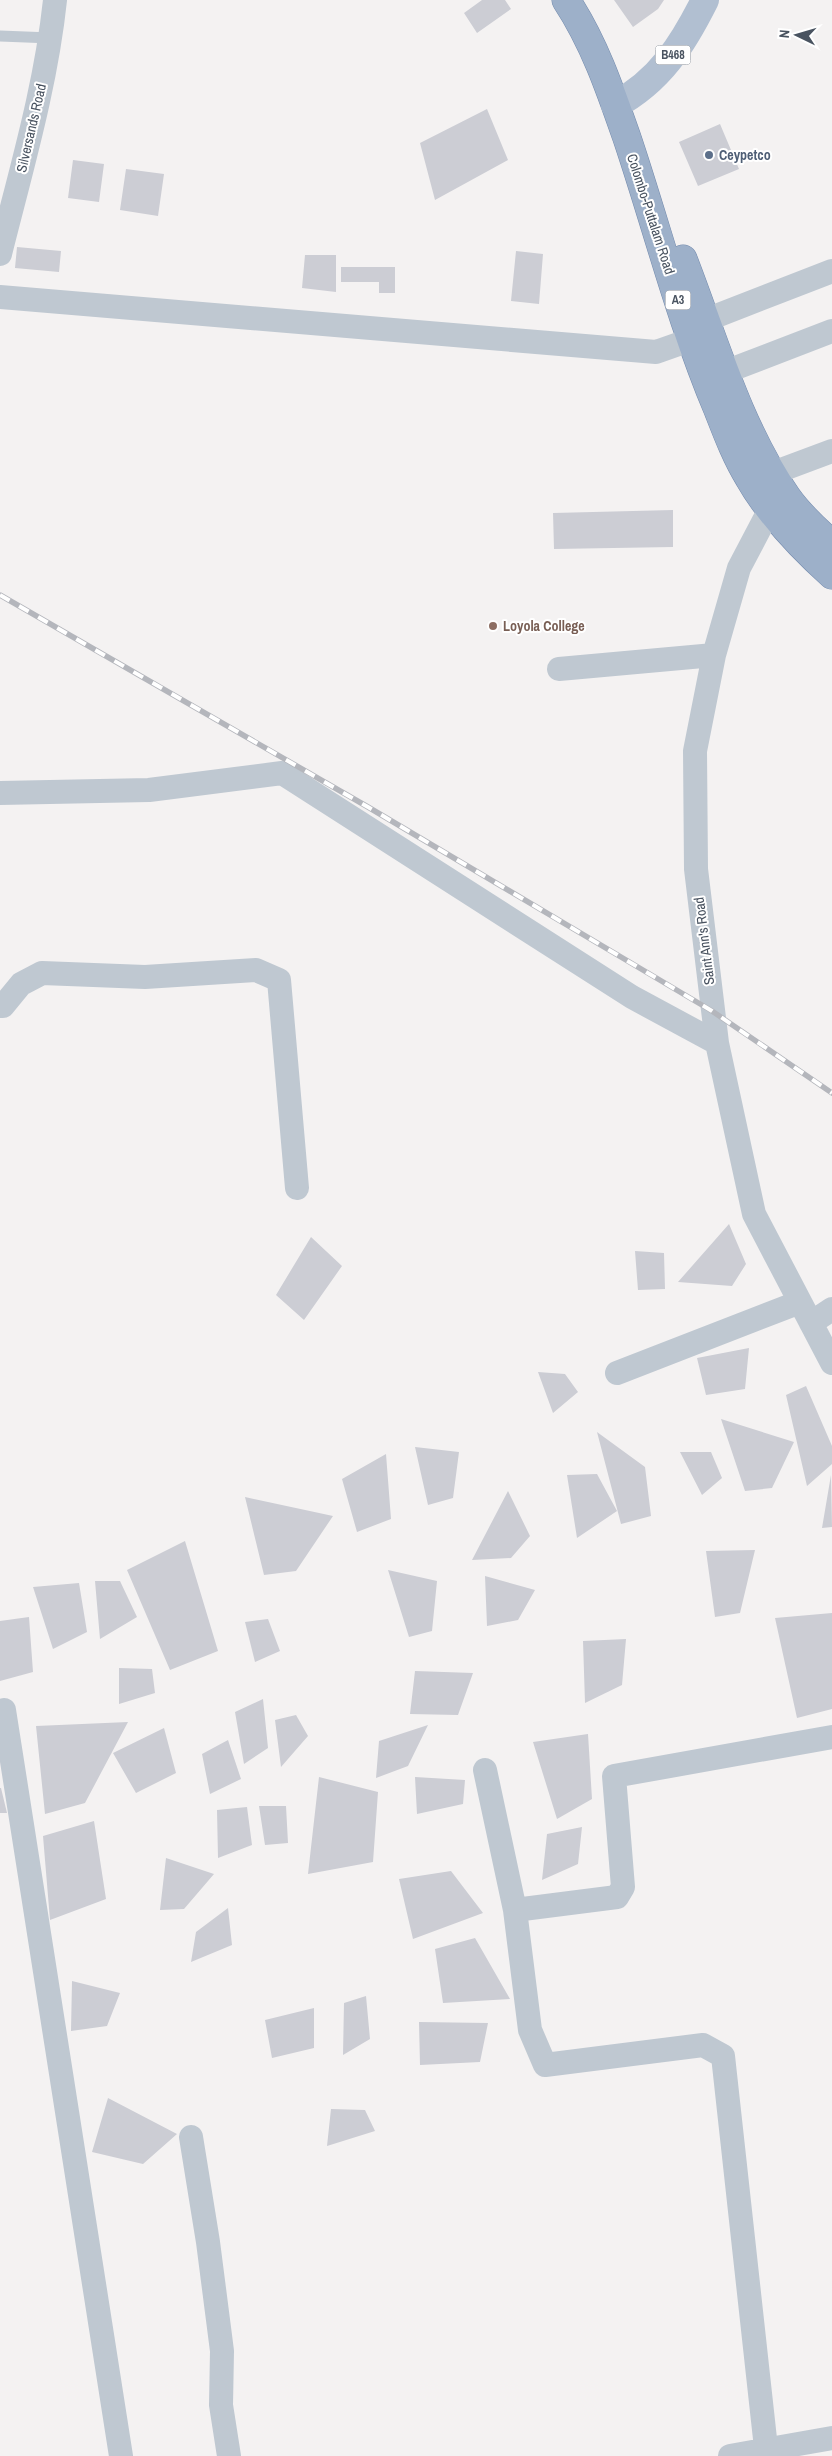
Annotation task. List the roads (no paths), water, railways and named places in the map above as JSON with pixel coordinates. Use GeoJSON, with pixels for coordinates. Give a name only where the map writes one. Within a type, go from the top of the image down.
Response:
{"type":"FeatureCollection","features":[{"type":"Feature","properties":{"kind":"highway","name":"Colombo-Puttalam Road"},"geometry":{"type":"LineString","coordinates":[[566,0],[621,102]]}},
{"type":"Feature","properties":{"kind":"highway","name":"Colombo-Puttalam Road"},"geometry":{"type":"LineString","coordinates":[[582,0],[600,28],[649,205],[698,330],[731,441],[749,479],[776,491],[832,544]]}},
{"type":"Feature","properties":{"kind":"highway","name":"Colombo-Puttalam Road"},"geometry":{"type":"LineString","coordinates":[[698,330],[726,372],[800,546],[832,575]]}},
{"type":"Feature","properties":{"kind":"main road","name":"B468"},"geometry":{"type":"LineString","coordinates":[[621,102],[645,86],[664,68],[685,39],[705,0]]}},
{"type":"Feature","properties":{"kind":"street","name":"Silversands Road"},"geometry":{"type":"LineString","coordinates":[[0,254],[4,224],[51,38],[55,0]]}},
{"type":"Feature","properties":{"kind":"street"},"geometry":{"type":"LineString","coordinates":[[0,297],[656,352],[698,330],[832,270]]}},
{"type":"Feature","properties":{"kind":"street"},"geometry":{"type":"LineString","coordinates":[[726,372],[832,330]]}},
{"type":"Feature","properties":{"kind":"street"},"geometry":{"type":"LineString","coordinates":[[776,491],[832,451]]}},
{"type":"Feature","properties":{"kind":"street","name":"Saint Ann's Road"},"geometry":{"type":"LineString","coordinates":[[776,491],[739,568],[714,655],[695,751],[696,859],[717,1043],[754,1214],[832,1363]]}},
{"type":"Feature","properties":{"kind":"street"},"geometry":{"type":"LineString","coordinates":[[559,669],[714,655]]}},
{"type":"Feature","properties":{"kind":"street"},"geometry":{"type":"LineString","coordinates":[[0,793],[149,790],[282,773],[632,997],[717,1043]]}},
{"type":"Feature","properties":{"kind":"street"},"geometry":{"type":"LineString","coordinates":[[0,1006],[3,1006],[21,984],[42,973],[145,977],[256,970],[279,980],[297,1188]]}},
{"type":"Feature","properties":{"kind":"street"},"geometry":{"type":"LineString","coordinates":[[617,1373],[806,1313],[832,1309]]}},
{"type":"Feature","properties":{"kind":"street"},"geometry":{"type":"LineString","coordinates":[[4,1710],[121,2456]]}},
{"type":"Feature","properties":{"kind":"street"},"geometry":{"type":"LineString","coordinates":[[516,1910],[617,1897],[623,1887],[614,1776],[832,1737]]}},
{"type":"Feature","properties":{"kind":"street"},"geometry":{"type":"LineString","coordinates":[[485,1770],[516,1910],[530,2030],[545,2066],[702,2045],[723,2056],[766,2448]]}},
{"type":"Feature","properties":{"kind":"street"},"geometry":{"type":"LineString","coordinates":[[190,2137],[208,2242],[222,2351],[221,2405],[229,2456]]}},
{"type":"Feature","properties":{"kind":"street"},"geometry":{"type":"LineString","coordinates":[[730,2456],[766,2448],[832,2438]]}},
{"type":"Feature","properties":{"kind":"lane"},"geometry":{"type":"LineString","coordinates":[[0,36],[51,38]]}},
{"type":"Feature","properties":{"kind":"railway"},"geometry":{"type":"LineString","coordinates":[[0,595],[368,807],[712,1011],[832,1093]]}},
{"type":"Feature","properties":{"kind":"place","name":"Ceypetco"},"geometry":{"type":"Point","coordinates":[709,155]}},
{"type":"Feature","properties":{"kind":"place","name":"Loyola College"},"geometry":{"type":"Point","coordinates":[493,626]}}]}
